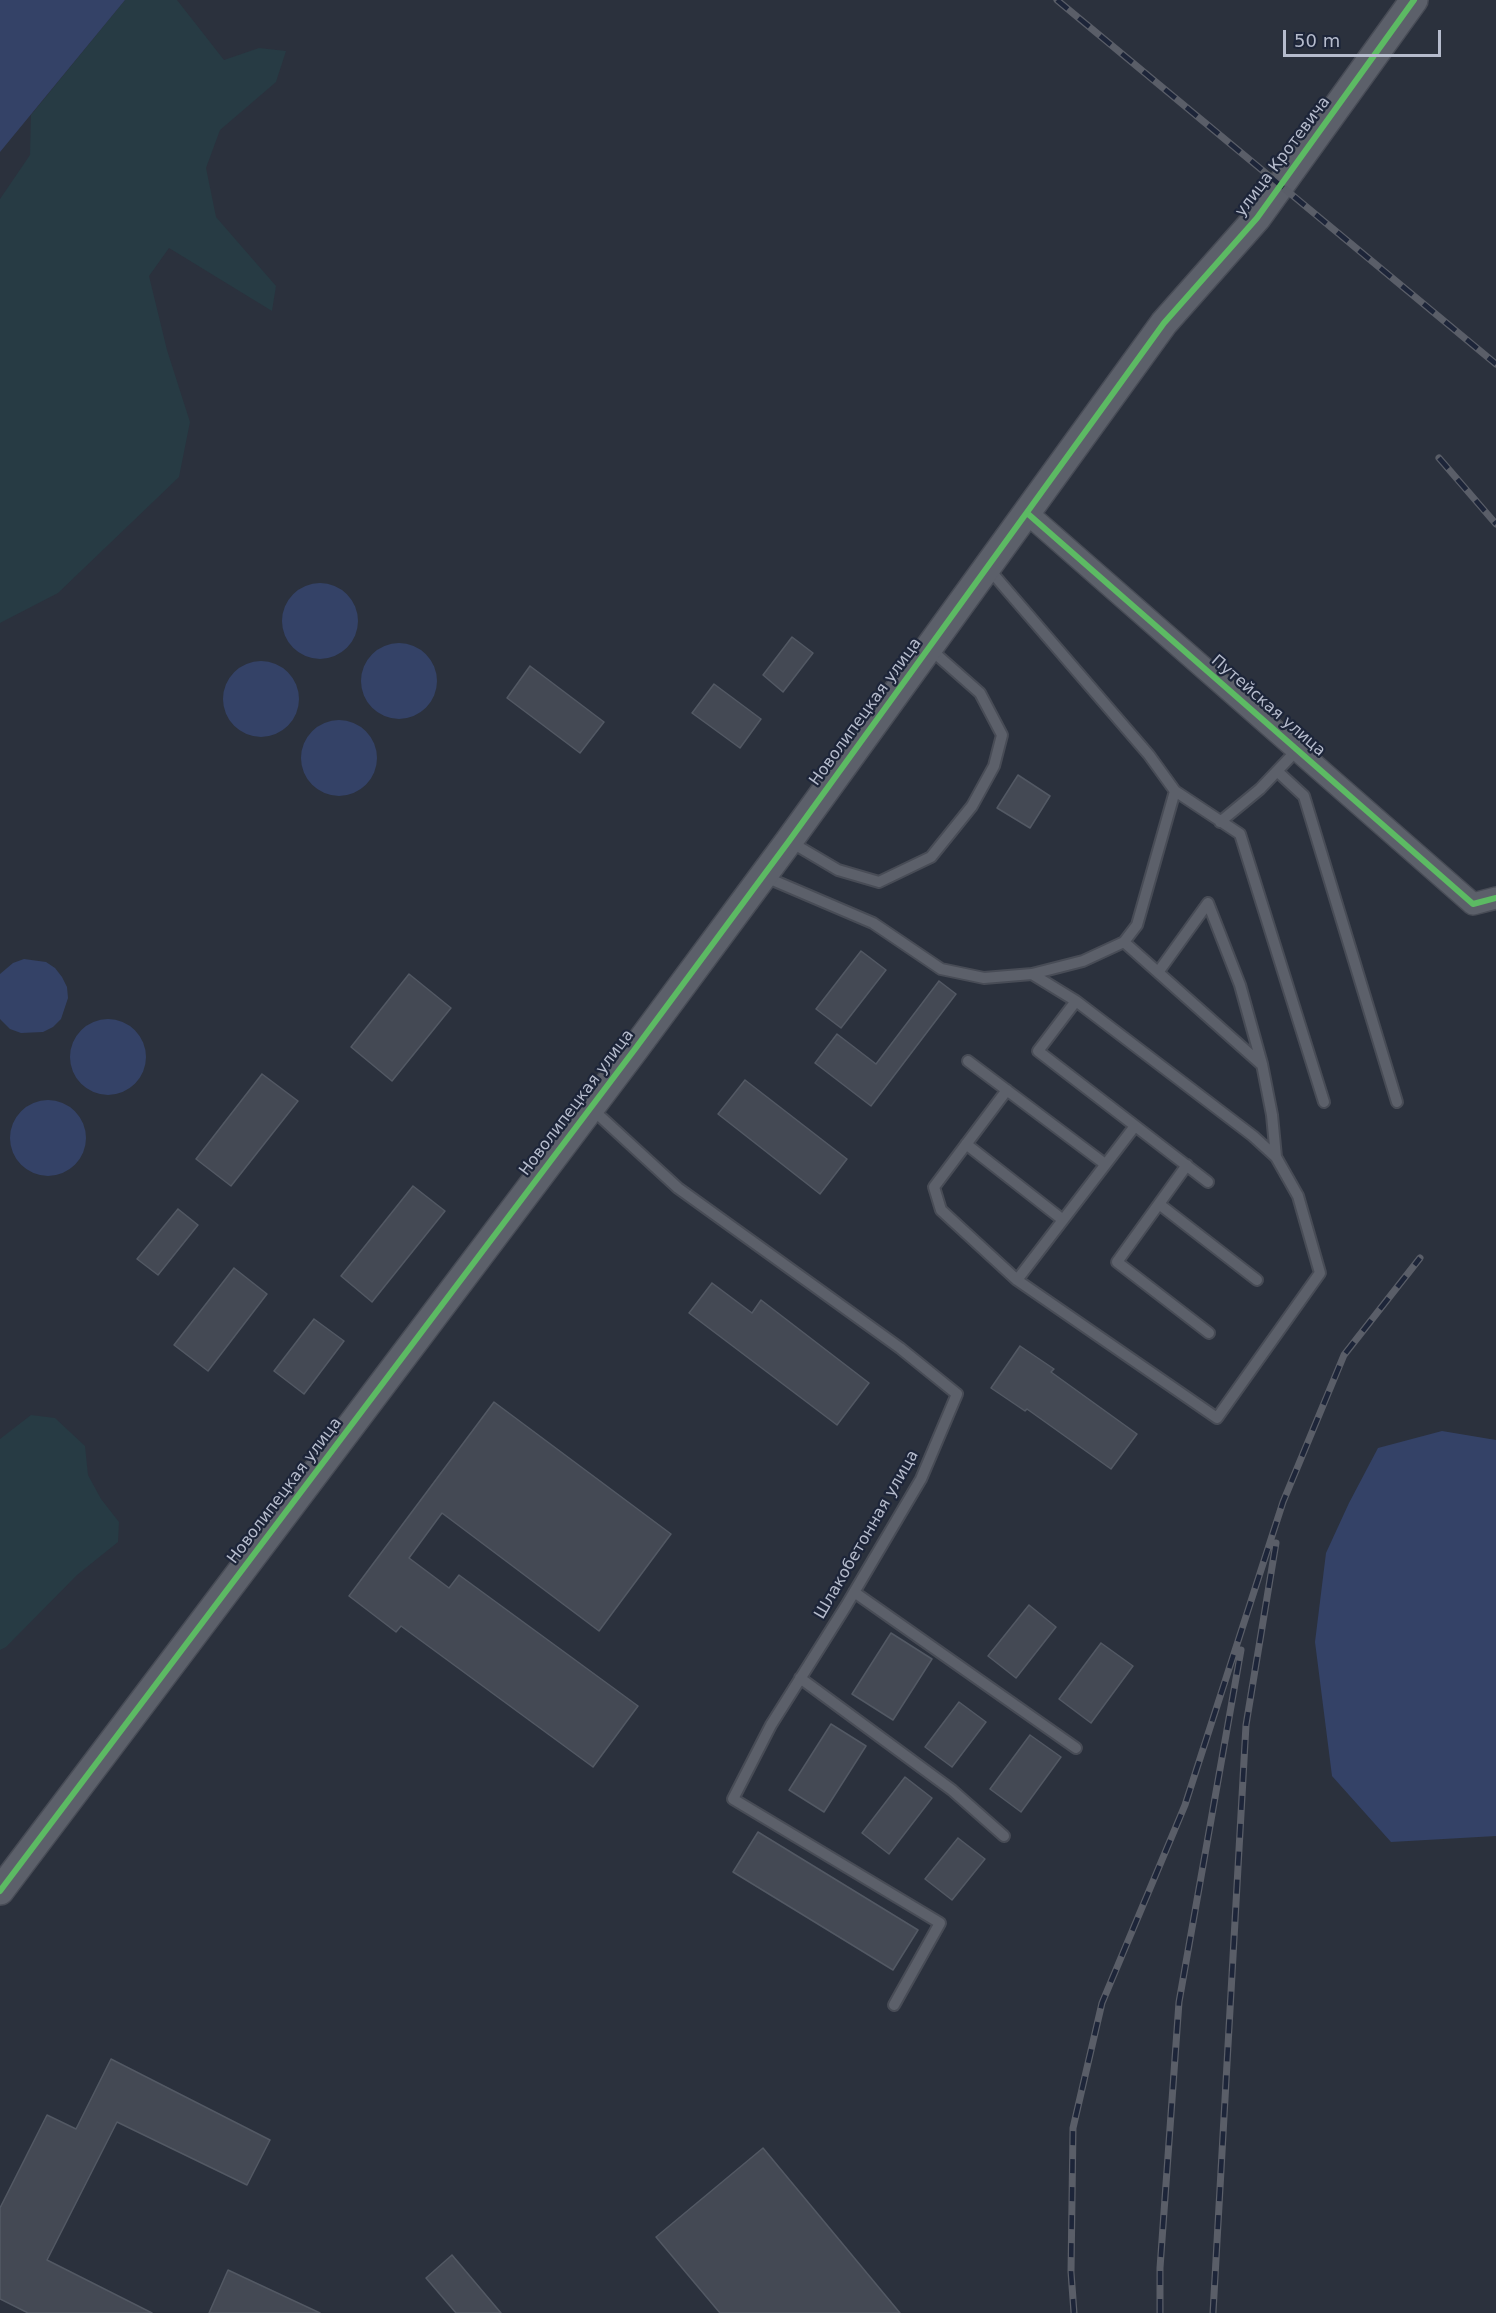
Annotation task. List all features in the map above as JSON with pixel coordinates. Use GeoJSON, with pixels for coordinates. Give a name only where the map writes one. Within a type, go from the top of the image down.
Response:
{"type":"FeatureCollection","features":[{"type":"Feature","properties":{"kind":"street","name":"улица Кротевича"},"geometry":{"type":"LineString","coordinates":[[1164,323],[1257,218],[1414,0]]}},
{"type":"Feature","properties":{"kind":"street","name":"Новолипецкая улица"},"geometry":{"type":"LineString","coordinates":[[0,1891],[591,1108],[789,841],[1164,323]]}},
{"type":"Feature","properties":{"kind":"street","name":"Путейская улица"},"geometry":{"type":"LineString","coordinates":[[1027,513],[1473,904],[1496,898]]}},
{"type":"Feature","properties":{"kind":"lane"},"geometry":{"type":"LineString","coordinates":[[987,567],[1149,755],[1175,791],[1240,834],[1324,1102]]}},
{"type":"Feature","properties":{"kind":"lane"},"geometry":{"type":"LineString","coordinates":[[789,841],[838,870],[879,882],[931,857],[972,806],[994,766],[1002,735],[980,693],[929,648]]}},
{"type":"Feature","properties":{"kind":"lane"},"geometry":{"type":"LineString","coordinates":[[1220,822],[1260,789],[1297,750]]}},
{"type":"Feature","properties":{"kind":"lane"},"geometry":{"type":"LineString","coordinates":[[1277,771],[1304,796],[1397,1102]]}},
{"type":"Feature","properties":{"kind":"lane"},"geometry":{"type":"LineString","coordinates":[[763,876],[873,923],[941,969],[984,978],[1032,974],[1083,961],[1124,942],[1137,925],[1175,791]]}},
{"type":"Feature","properties":{"kind":"lane"},"geometry":{"type":"LineString","coordinates":[[1158,971],[1208,903],[1240,986],[1262,1064],[1272,1115],[1276,1157]]}},
{"type":"Feature","properties":{"kind":"lane"},"geometry":{"type":"LineString","coordinates":[[1124,942],[1262,1064]]}},
{"type":"Feature","properties":{"kind":"lane"},"geometry":{"type":"LineString","coordinates":[[1007,1090],[934,1187],[941,1210],[1017,1280],[1218,1418],[1320,1273],[1298,1196],[1276,1157],[1253,1136],[1076,1001],[1032,974]]}},
{"type":"Feature","properties":{"kind":"lane"},"geometry":{"type":"LineString","coordinates":[[1076,1001],[1038,1051],[1208,1182]]}},
{"type":"Feature","properties":{"kind":"lane"},"geometry":{"type":"LineString","coordinates":[[968,1061],[1105,1164]]}},
{"type":"Feature","properties":{"kind":"lane","name":"Шлакобетонная улица"},"geometry":{"type":"LineString","coordinates":[[591,1108],[678,1188],[900,1348],[957,1394],[921,1479],[771,1725],[733,1799],[940,1923],[894,2005]]}},
{"type":"Feature","properties":{"kind":"lane"},"geometry":{"type":"LineString","coordinates":[[1017,1280],[1135,1126]]}},
{"type":"Feature","properties":{"kind":"lane"},"geometry":{"type":"LineString","coordinates":[[966,1144],[1063,1220]]}},
{"type":"Feature","properties":{"kind":"lane"},"geometry":{"type":"LineString","coordinates":[[1187,1165],[1117,1262],[1209,1333]]}},
{"type":"Feature","properties":{"kind":"lane"},"geometry":{"type":"LineString","coordinates":[[1159,1204],[1257,1280]]}},
{"type":"Feature","properties":{"kind":"lane"},"geometry":{"type":"LineString","coordinates":[[854,1592],[1076,1749]]}},
{"type":"Feature","properties":{"kind":"lane"},"geometry":{"type":"LineString","coordinates":[[800,1678],[952,1790],[1004,1836]]}},
{"type":"Feature","properties":{"kind":"shaded area"},"geometry":{"type":"Polygon","coordinates":[[[125,0],[177,0],[224,60],[259,48],[286,51],[276,82],[220,130],[206,168],[216,217],[276,286],[272,311],[169,248],[149,276],[167,350],[190,422],[179,477],[58,593],[0,623],[0,199],[30,155],[31,115],[125,0]]]}},
{"type":"Feature","properties":{"kind":"shaded area"},"geometry":{"type":"Polygon","coordinates":[[[31,1415],[55,1418],[85,1446],[88,1475],[101,1499],[119,1522],[118,1542],[77,1575],[6,1647],[0,1650],[0,1439],[31,1415]]]}},
{"type":"Feature","properties":{"kind":"water"},"geometry":{"type":"Polygon","coordinates":[[[0,0],[125,0],[0,152],[0,0]]]}},
{"type":"Feature","properties":{"kind":"water"},"geometry":{"type":"Polygon","coordinates":[[[320,583],[334,586],[347,594],[355,607],[358,621],[355,635],[347,648],[334,656],[320,659],[306,656],[293,648],[285,635],[282,621],[285,607],[293,594],[306,586],[320,583]]]}},
{"type":"Feature","properties":{"kind":"water"},"geometry":{"type":"Polygon","coordinates":[[[399,643],[413,646],[426,654],[434,667],[437,681],[434,695],[426,708],[413,716],[399,719],[385,716],[372,708],[364,695],[361,681],[364,667],[372,654],[385,646],[399,643]]]}},
{"type":"Feature","properties":{"kind":"water"},"geometry":{"type":"Polygon","coordinates":[[[261,661],[275,664],[288,672],[296,685],[299,699],[296,713],[288,726],[275,734],[261,737],[247,734],[234,726],[226,713],[223,699],[226,685],[234,672],[247,664],[261,661]]]}},
{"type":"Feature","properties":{"kind":"water"},"geometry":{"type":"Polygon","coordinates":[[[339,720],[353,723],[366,731],[374,744],[377,758],[374,772],[366,785],[353,793],[339,796],[325,793],[312,785],[304,772],[301,758],[304,744],[312,731],[325,723],[339,720]]]}},
{"type":"Feature","properties":{"kind":"water"},"geometry":{"type":"Polygon","coordinates":[[[24,959],[46,962],[55,968],[67,987],[68,998],[61,1019],[53,1027],[43,1032],[21,1033],[10,1029],[0,1019],[0,974],[13,963],[24,959]]]}},
{"type":"Feature","properties":{"kind":"water"},"geometry":{"type":"Polygon","coordinates":[[[108,1019],[122,1022],[135,1030],[143,1043],[146,1057],[143,1071],[135,1084],[122,1092],[108,1095],[94,1092],[81,1084],[73,1071],[70,1057],[73,1043],[81,1030],[94,1022],[108,1019]]]}},
{"type":"Feature","properties":{"kind":"water"},"geometry":{"type":"Polygon","coordinates":[[[48,1100],[62,1103],[75,1111],[83,1124],[86,1138],[83,1152],[75,1165],[62,1173],[48,1176],[34,1173],[21,1165],[13,1152],[10,1138],[13,1124],[21,1111],[34,1103],[48,1100]]]}},
{"type":"Feature","properties":{"kind":"water"},"geometry":{"type":"Polygon","coordinates":[[[1442,1431],[1496,1440],[1496,1836],[1391,1842],[1332,1776],[1315,1642],[1326,1553],[1378,1448],[1442,1431]]]}},
{"type":"Feature","properties":{"kind":"building"},"geometry":{"type":"Polygon","coordinates":[[[792,637],[813,653],[783,692],[763,675],[792,637]]]}},
{"type":"Feature","properties":{"kind":"building"},"geometry":{"type":"Polygon","coordinates":[[[530,666],[604,722],[580,753],[507,698],[530,666]]]}},
{"type":"Feature","properties":{"kind":"building"},"geometry":{"type":"Polygon","coordinates":[[[714,684],[761,719],[740,748],[692,713],[714,684]]]}},
{"type":"Feature","properties":{"kind":"building"},"geometry":{"type":"Polygon","coordinates":[[[1018,775],[1050,796],[1030,828],[997,808],[1018,775]]]}},
{"type":"Feature","properties":{"kind":"building"},"geometry":{"type":"Polygon","coordinates":[[[861,951],[886,970],[841,1028],[816,1009],[861,951]]]}},
{"type":"Feature","properties":{"kind":"building"},"geometry":{"type":"Polygon","coordinates":[[[409,974],[451,1008],[392,1081],[351,1047],[409,974]]]}},
{"type":"Feature","properties":{"kind":"building"},"geometry":{"type":"Polygon","coordinates":[[[939,981],[956,994],[871,1106],[815,1063],[837,1034],[876,1064],[939,981]]]}},
{"type":"Feature","properties":{"kind":"building"},"geometry":{"type":"Polygon","coordinates":[[[262,1074],[298,1101],[231,1186],[196,1159],[262,1074]]]}},
{"type":"Feature","properties":{"kind":"building"},"geometry":{"type":"Polygon","coordinates":[[[745,1080],[847,1159],[820,1194],[718,1114],[745,1080]]]}},
{"type":"Feature","properties":{"kind":"building"},"geometry":{"type":"Polygon","coordinates":[[[413,1186],[445,1211],[372,1302],[341,1276],[413,1186]]]}},
{"type":"Feature","properties":{"kind":"building"},"geometry":{"type":"Polygon","coordinates":[[[178,1209],[198,1225],[158,1275],[137,1259],[178,1209]]]}},
{"type":"Feature","properties":{"kind":"building"},"geometry":{"type":"Polygon","coordinates":[[[234,1268],[267,1294],[208,1371],[174,1345],[234,1268]]]}},
{"type":"Feature","properties":{"kind":"building"},"geometry":{"type":"Polygon","coordinates":[[[712,1283],[752,1313],[761,1300],[869,1383],[837,1425],[689,1313],[712,1283]]]}},
{"type":"Feature","properties":{"kind":"building"},"geometry":{"type":"Polygon","coordinates":[[[314,1319],[344,1341],[304,1394],[274,1371],[314,1319]]]}},
{"type":"Feature","properties":{"kind":"building"},"geometry":{"type":"Polygon","coordinates":[[[1020,1346],[1054,1369],[1051,1372],[1137,1434],[1111,1469],[1027,1409],[1025,1411],[991,1388],[1020,1346]]]}},
{"type":"Feature","properties":{"kind":"building"},"geometry":{"type":"Polygon","coordinates":[[[494,1402],[671,1534],[599,1631],[442,1513],[409,1558],[449,1588],[459,1575],[638,1706],[593,1767],[401,1626],[396,1632],[349,1596],[494,1402]]]}},
{"type":"Feature","properties":{"kind":"building"},"geometry":{"type":"Polygon","coordinates":[[[1029,1605],[1056,1627],[1016,1678],[988,1656],[1029,1605]]]}},
{"type":"Feature","properties":{"kind":"building"},"geometry":{"type":"Polygon","coordinates":[[[891,1633],[932,1659],[893,1720],[852,1694],[891,1633]]]}},
{"type":"Feature","properties":{"kind":"building"},"geometry":{"type":"Polygon","coordinates":[[[1101,1643],[1133,1666],[1091,1723],[1059,1699],[1101,1643]]]}},
{"type":"Feature","properties":{"kind":"building"},"geometry":{"type":"Polygon","coordinates":[[[959,1702],[986,1722],[952,1767],[925,1747],[959,1702]]]}},
{"type":"Feature","properties":{"kind":"building"},"geometry":{"type":"Polygon","coordinates":[[[831,1724],[866,1746],[824,1812],[789,1790],[831,1724]]]}},
{"type":"Feature","properties":{"kind":"building"},"geometry":{"type":"Polygon","coordinates":[[[1030,1735],[1061,1757],[1021,1812],[990,1789],[1030,1735]]]}},
{"type":"Feature","properties":{"kind":"building"},"geometry":{"type":"Polygon","coordinates":[[[905,1777],[932,1798],[889,1854],[862,1833],[905,1777]]]}},
{"type":"Feature","properties":{"kind":"building"},"geometry":{"type":"Polygon","coordinates":[[[758,1832],[918,1930],[893,1970],[733,1872],[758,1832]]]}},
{"type":"Feature","properties":{"kind":"building"},"geometry":{"type":"Polygon","coordinates":[[[958,1838],[985,1859],[952,1900],[925,1879],[958,1838]]]}},
{"type":"Feature","properties":{"kind":"building"},"geometry":{"type":"Polygon","coordinates":[[[111,2059],[270,2140],[247,2185],[117,2122],[47,2260],[152,2313],[28,2313],[0,2299],[0,2208],[47,2115],[76,2129],[111,2059]]]}},
{"type":"Feature","properties":{"kind":"building"},"geometry":{"type":"Polygon","coordinates":[[[763,2148],[900,2313],[720,2313],[656,2237],[763,2148]]]}},
{"type":"Feature","properties":{"kind":"building"},"geometry":{"type":"Polygon","coordinates":[[[452,2255],[501,2313],[456,2313],[426,2278],[452,2255]]]}},
{"type":"Feature","properties":{"kind":"building"},"geometry":{"type":"Polygon","coordinates":[[[228,2270],[320,2313],[209,2313],[228,2270]]]}},
{"type":"Feature","properties":{"kind":"railway"},"geometry":{"type":"LineString","coordinates":[[1057,0],[1496,364]]}},
{"type":"Feature","properties":{"kind":"railway"},"geometry":{"type":"LineString","coordinates":[[1439,458],[1496,524]]}},
{"type":"Feature","properties":{"kind":"railway"},"geometry":{"type":"LineString","coordinates":[[1074,2313],[1071,2272],[1073,2128],[1102,2003],[1185,1805],[1283,1502],[1344,1355],[1420,1258]]}},
{"type":"Feature","properties":{"kind":"railway"},"geometry":{"type":"LineString","coordinates":[[1213,2313],[1246,1725],[1276,1543]]}},
{"type":"Feature","properties":{"kind":"railway"},"geometry":{"type":"LineString","coordinates":[[1160,2313],[1160,2268],[1179,2002],[1241,1650]]}},
{"type":"Feature","properties":{"kind":"cycle path"},"geometry":{"type":"LineString","coordinates":[[0,1891],[635,1049],[789,841],[1164,323],[1257,218],[1414,0]]}},
{"type":"Feature","properties":{"kind":"cycle path"},"geometry":{"type":"LineString","coordinates":[[1027,513],[1473,904],[1496,898]]}}]}
